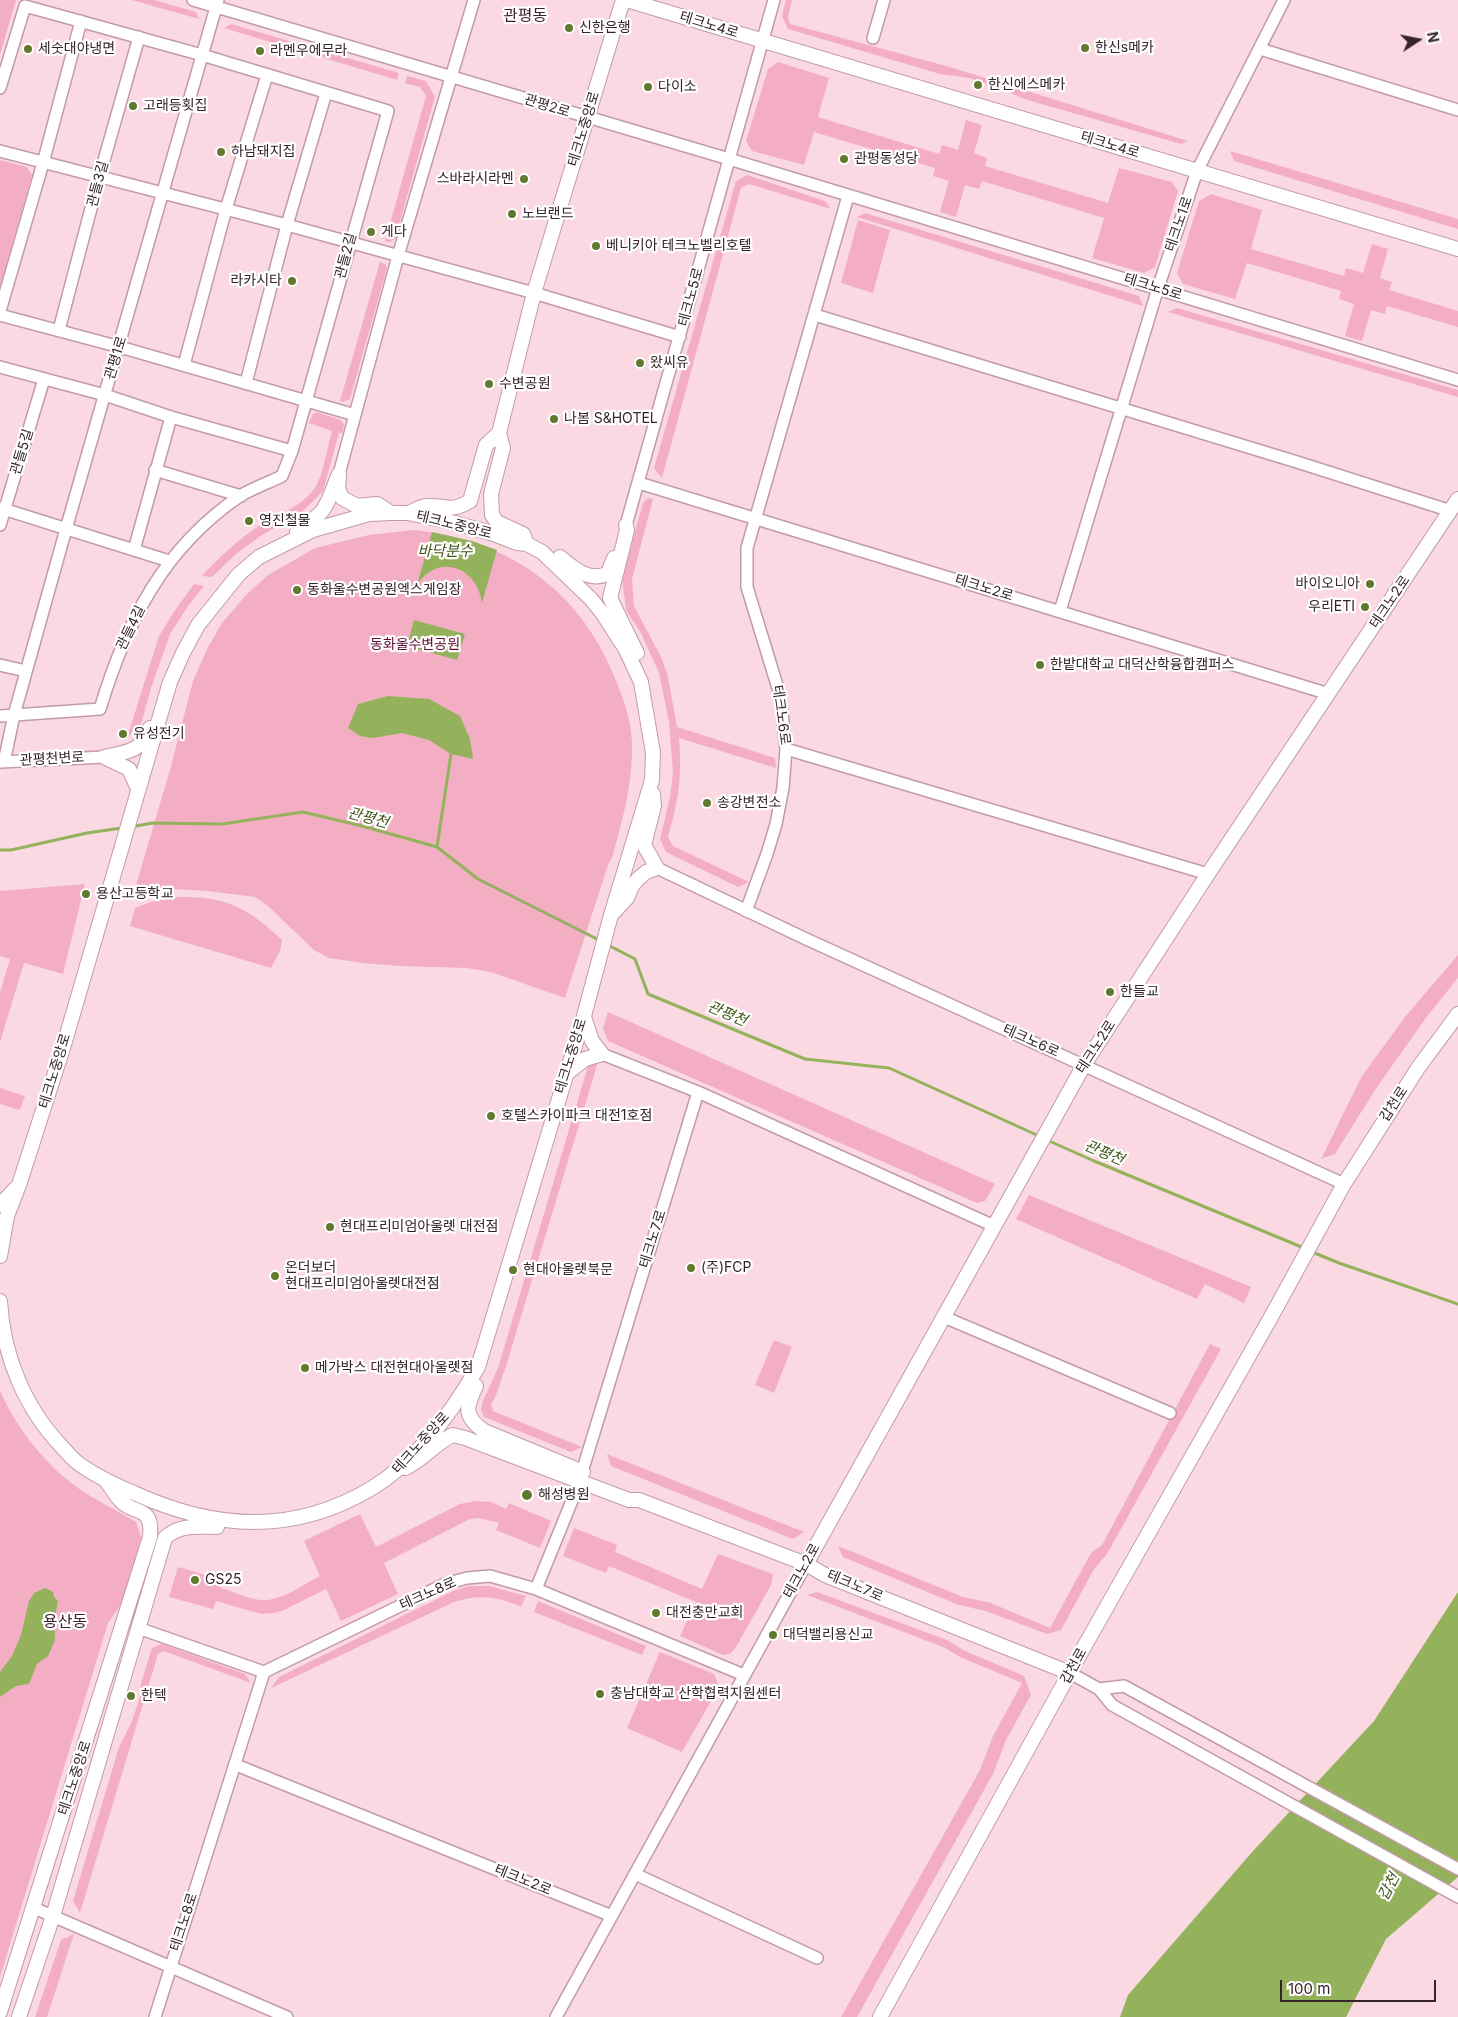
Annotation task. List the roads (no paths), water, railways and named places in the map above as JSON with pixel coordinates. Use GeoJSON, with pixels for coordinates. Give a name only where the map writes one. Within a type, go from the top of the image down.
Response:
{"type":"FeatureCollection","features":[{"type":"Feature","properties":{"kind":"main road","name":"테크노중앙로"},"geometry":{"type":"LineString","coordinates":[[499,433],[534,293],[623,0]]}},
{"type":"Feature","properties":{"kind":"main road","name":"테크노4로"},"geometry":{"type":"LineString","coordinates":[[627,0],[1458,249]]}},
{"type":"Feature","properties":{"kind":"main road"},"geometry":{"type":"LineString","coordinates":[[408,513],[426,505],[454,508],[470,501],[486,445],[499,433]]}},
{"type":"Feature","properties":{"kind":"main road"},"geometry":{"type":"LineString","coordinates":[[499,433],[502,448],[490,494],[492,515],[497,522],[523,534],[527,544]]}},
{"type":"Feature","properties":{"kind":"main road"},"geometry":{"type":"LineString","coordinates":[[339,474],[338,488],[342,498],[357,506],[377,504],[391,513]]}},
{"type":"Feature","properties":{"kind":"main road"},"geometry":{"type":"LineString","coordinates":[[278,547],[322,512],[339,474]]}},
{"type":"Feature","properties":{"kind":"main road","name":"테크노2로"},"geometry":{"type":"LineString","coordinates":[[806,1564],[1084,1065],[1208,874],[1454,505]]}},
{"type":"Feature","properties":{"kind":"main road","name":"테크노중앙로"},"geometry":{"type":"LineString","coordinates":[[0,1256],[7,1216],[19,1185],[111,886],[138,780],[160,718],[170,682],[198,624],[239,574],[259,557],[313,530],[368,514],[408,513],[451,522],[491,533],[517,543],[527,544],[542,552],[581,589],[603,614],[626,650],[641,682],[652,746],[652,780],[478,1367],[457,1402],[397,1472],[371,1489],[321,1512],[269,1522],[242,1524],[204,1518],[177,1511],[106,1480],[76,1462],[51,1436],[31,1406],[16,1377],[6,1347],[1,1322],[0,1301]]}},
{"type":"Feature","properties":{"kind":"main road"},"geometry":{"type":"LineString","coordinates":[[542,552],[559,557],[583,574],[596,578],[602,577],[608,573],[620,532],[626,525]]}},
{"type":"Feature","properties":{"kind":"main road"},"geometry":{"type":"LineString","coordinates":[[626,525],[627,530],[610,598],[641,661],[641,682]]}},
{"type":"Feature","properties":{"kind":"main road"},"geometry":{"type":"LineString","coordinates":[[104,757],[139,747],[149,735],[153,721],[160,718]]}},
{"type":"Feature","properties":{"kind":"main road"},"geometry":{"type":"LineString","coordinates":[[104,757],[129,769],[138,780]]}},
{"type":"Feature","properties":{"kind":"main road"},"geometry":{"type":"LineString","coordinates":[[611,915],[628,898],[632,886],[638,879],[646,872],[657,868],[644,846],[654,806],[652,780]]}},
{"type":"Feature","properties":{"kind":"main road"},"geometry":{"type":"LineString","coordinates":[[566,1074],[585,1059],[602,1054],[592,1041],[585,1009]]}},
{"type":"Feature","properties":{"kind":"main road","name":"갑천로"},"geometry":{"type":"LineString","coordinates":[[880,2017],[1344,1184],[1418,1068],[1458,1014]]}},
{"type":"Feature","properties":{"kind":"main road"},"geometry":{"type":"LineString","coordinates":[[0,1205],[19,1185]]}},
{"type":"Feature","properties":{"kind":"main road","name":"테크노7로"},"geometry":{"type":"LineString","coordinates":[[478,1367],[476,1386],[469,1400],[467,1412],[473,1423],[484,1431],[629,1500],[639,1500],[806,1564],[825,1574],[1070,1673]]}},
{"type":"Feature","properties":{"kind":"main road","name":"테크노7로"},"geometry":{"type":"LineString","coordinates":[[397,1472],[418,1463],[444,1439],[453,1435],[581,1476]]}},
{"type":"Feature","properties":{"kind":"main road"},"geometry":{"type":"LineString","coordinates":[[106,1480],[121,1502],[146,1515],[151,1525],[155,1547],[173,1530],[192,1526],[229,1527],[242,1524]]}},
{"type":"Feature","properties":{"kind":"main road","name":"테크노중앙로"},"geometry":{"type":"LineString","coordinates":[[19,2017],[53,1916],[138,1628],[155,1547]]}},
{"type":"Feature","properties":{"kind":"main road","name":"테크노중앙로"},"geometry":{"type":"LineString","coordinates":[[0,2012],[155,1547]]}},
{"type":"Feature","properties":{"kind":"street","name":"관평2로"},"geometry":{"type":"LineString","coordinates":[[193,0],[217,3],[452,78],[729,159]]}},
{"type":"Feature","properties":{"kind":"street"},"geometry":{"type":"LineString","coordinates":[[339,474],[398,256],[474,0]]}},
{"type":"Feature","properties":{"kind":"street"},"geometry":{"type":"LineString","coordinates":[[729,159],[774,0]]}},
{"type":"Feature","properties":{"kind":"street"},"geometry":{"type":"LineString","coordinates":[[873,38],[884,0]]}},
{"type":"Feature","properties":{"kind":"street","name":"테크노1로"},"geometry":{"type":"LineString","coordinates":[[1060,611],[1158,288],[1197,171],[1284,0]]}},
{"type":"Feature","properties":{"kind":"street","name":"관평1로"},"geometry":{"type":"LineString","coordinates":[[2,762],[66,529],[120,347],[217,3]]}},
{"type":"Feature","properties":{"kind":"street"},"geometry":{"type":"LineString","coordinates":[[0,88],[24,6],[202,55]]}},
{"type":"Feature","properties":{"kind":"street"},"geometry":{"type":"LineString","coordinates":[[0,311],[43,163],[81,21]]}},
{"type":"Feature","properties":{"kind":"street","name":"관들3길"},"geometry":{"type":"LineString","coordinates":[[59,330],[139,37]]}},
{"type":"Feature","properties":{"kind":"street"},"geometry":{"type":"LineString","coordinates":[[1260,49],[1458,110]]}},
{"type":"Feature","properties":{"kind":"street","name":"관들2길"},"geometry":{"type":"LineString","coordinates":[[202,55],[388,111],[349,243],[292,451]]}},
{"type":"Feature","properties":{"kind":"street"},"geometry":{"type":"LineString","coordinates":[[184,365],[226,209],[267,76]]}},
{"type":"Feature","properties":{"kind":"street"},"geometry":{"type":"LineString","coordinates":[[246,383],[287,225],[326,93]]}},
{"type":"Feature","properties":{"kind":"street"},"geometry":{"type":"LineString","coordinates":[[0,151],[287,225],[534,293],[680,337]]}},
{"type":"Feature","properties":{"kind":"street","name":"테크노5로"},"geometry":{"type":"LineString","coordinates":[[626,525],[640,483],[729,159],[1458,380]]}},
{"type":"Feature","properties":{"kind":"street"},"geometry":{"type":"LineString","coordinates":[[755,518],[815,316],[848,196]]}},
{"type":"Feature","properties":{"kind":"street"},"geometry":{"type":"LineString","coordinates":[[0,315],[184,365],[355,415]]}},
{"type":"Feature","properties":{"kind":"street"},"geometry":{"type":"LineString","coordinates":[[815,316],[1122,408]]}},
{"type":"Feature","properties":{"kind":"street"},"geometry":{"type":"LineString","coordinates":[[0,367],[105,395],[171,417],[292,451]]}},
{"type":"Feature","properties":{"kind":"street","name":"관들5길"},"geometry":{"type":"LineString","coordinates":[[0,526],[2,508],[44,379]]}},
{"type":"Feature","properties":{"kind":"street","name":"테크노2로"},"geometry":{"type":"LineString","coordinates":[[1122,408],[1297,462],[1454,505]]}},
{"type":"Feature","properties":{"kind":"street"},"geometry":{"type":"LineString","coordinates":[[134,550],[171,417]]}},
{"type":"Feature","properties":{"kind":"street","name":"관들4길"},"geometry":{"type":"LineString","coordinates":[[14,716],[100,709],[127,632],[153,585],[169,561],[191,538],[241,496],[282,476],[292,451]]}},
{"type":"Feature","properties":{"kind":"street"},"geometry":{"type":"LineString","coordinates":[[155,470],[241,496]]}},
{"type":"Feature","properties":{"kind":"street","name":"테크노2로"},"geometry":{"type":"LineString","coordinates":[[640,483],[1329,694]]}},
{"type":"Feature","properties":{"kind":"street"},"geometry":{"type":"LineString","coordinates":[[2,508],[169,561]]}},
{"type":"Feature","properties":{"kind":"street","name":"테크노6로"},"geometry":{"type":"LineString","coordinates":[[746,911],[776,824],[783,788],[786,749],[780,695],[747,586],[747,548],[755,518]]}},
{"type":"Feature","properties":{"kind":"street"},"geometry":{"type":"LineString","coordinates":[[0,665],[26,671]]}},
{"type":"Feature","properties":{"kind":"street"},"geometry":{"type":"LineString","coordinates":[[0,716],[14,716]]}},
{"type":"Feature","properties":{"kind":"street"},"geometry":{"type":"LineString","coordinates":[[786,749],[1208,874]]}},
{"type":"Feature","properties":{"kind":"street","name":"관평천변로"},"geometry":{"type":"LineString","coordinates":[[2,762],[104,757]]}},
{"type":"Feature","properties":{"kind":"street","name":"테크노6로"},"geometry":{"type":"LineString","coordinates":[[657,868],[746,911],[1344,1184]]}},
{"type":"Feature","properties":{"kind":"street"},"geometry":{"type":"LineString","coordinates":[[602,1054],[698,1092],[994,1226]]}},
{"type":"Feature","properties":{"kind":"street","name":"테크노7로"},"geometry":{"type":"LineString","coordinates":[[581,1476],[698,1092]]}},
{"type":"Feature","properties":{"kind":"street"},"geometry":{"type":"LineString","coordinates":[[944,1318],[1170,1413]]}},
{"type":"Feature","properties":{"kind":"street"},"geometry":{"type":"LineString","coordinates":[[536,1589],[581,1476]]}},
{"type":"Feature","properties":{"kind":"street","name":"테크노2로"},"geometry":{"type":"LineString","coordinates":[[556,2017],[806,1564]]}},
{"type":"Feature","properties":{"kind":"street","name":"테크노8로"},"geometry":{"type":"LineString","coordinates":[[154,2017],[236,1765],[264,1672],[445,1584],[467,1578],[490,1576],[536,1589],[744,1675]]}},
{"type":"Feature","properties":{"kind":"street"},"geometry":{"type":"LineString","coordinates":[[138,1628],[264,1672]]}},
{"type":"Feature","properties":{"kind":"street"},"geometry":{"type":"LineString","coordinates":[[1070,1673],[1100,1689],[1112,1705],[1458,1897]]}},
{"type":"Feature","properties":{"kind":"street"},"geometry":{"type":"LineString","coordinates":[[1100,1689],[1124,1686],[1458,1869]]}},
{"type":"Feature","properties":{"kind":"street","name":"테크노2로"},"geometry":{"type":"LineString","coordinates":[[236,1765],[612,1916]]}},
{"type":"Feature","properties":{"kind":"street"},"geometry":{"type":"LineString","coordinates":[[635,1874],[817,1958]]}},
{"type":"Feature","properties":{"kind":"street"},"geometry":{"type":"LineString","coordinates":[[34,1908],[170,1965]]}},
{"type":"Feature","properties":{"kind":"street","name":"테크노8로"},"geometry":{"type":"LineString","coordinates":[[170,1965],[287,2017]]}},
{"type":"Feature","properties":{"kind":"water","name":"바닥분수"},"geometry":{"type":"Polygon","coordinates":[[[432,532],[472,541],[497,550],[482,603],[479,590],[473,580],[455,568],[435,569],[425,575],[417,585],[432,532]]]}},
{"type":"Feature","properties":{"kind":"water"},"geometry":{"type":"Polygon","coordinates":[[[414,620],[465,634],[457,660],[407,646],[414,620]]]}},
{"type":"Feature","properties":{"kind":"water"},"geometry":{"type":"Polygon","coordinates":[[[388,696],[429,699],[460,716],[470,739],[473,759],[451,754],[429,740],[402,733],[373,738],[360,736],[348,728],[358,704],[388,696]]]}},
{"type":"Feature","properties":{"kind":"water"},"geometry":{"type":"Polygon","coordinates":[[[45,1588],[53,1592],[54,1597],[58,1601],[54,1622],[55,1640],[48,1656],[37,1664],[29,1684],[16,1686],[0,1697],[0,1672],[12,1656],[21,1635],[29,1601],[34,1593],[45,1588]]]}},
{"type":"Feature","properties":{"kind":"water","name":"갑천"},"geometry":{"type":"Polygon","coordinates":[[[1458,1592],[1458,1877],[1386,1939],[1346,2017],[1120,2017],[1128,1995],[1253,1851],[1374,1721],[1458,1592]]]}},
{"type":"Feature","properties":{"kind":"waterway"},"geometry":{"type":"LineString","coordinates":[[437,847],[451,754]]}},
{"type":"Feature","properties":{"kind":"waterway","name":"관평천"},"geometry":{"type":"LineString","coordinates":[[131,827],[152,823],[222,824],[303,812],[366,827],[437,847],[478,879],[601,941]]}},
{"type":"Feature","properties":{"kind":"waterway","name":"관평천"},"geometry":{"type":"LineString","coordinates":[[0,850],[11,850],[87,833],[122,828]]}},
{"type":"Feature","properties":{"kind":"waterway","name":"관평천"},"geometry":{"type":"LineString","coordinates":[[606,944],[635,959],[648,994],[805,1059],[889,1068],[1039,1136]]}},
{"type":"Feature","properties":{"kind":"waterway","name":"관평천"},"geometry":{"type":"LineString","coordinates":[[1047,1140],[1304,1248]]}},
{"type":"Feature","properties":{"kind":"waterway","name":"관평천"},"geometry":{"type":"LineString","coordinates":[[1312,1252],[1458,1304]]}},
{"type":"Feature","properties":{"kind":"place","name":"신한은행"},"geometry":{"type":"Point","coordinates":[569,28]}},
{"type":"Feature","properties":{"kind":"place","name":"한신s메카"},"geometry":{"type":"Point","coordinates":[1085,48]}},
{"type":"Feature","properties":{"kind":"place","name":"세숫대야냉면"},"geometry":{"type":"Point","coordinates":[28,49]}},
{"type":"Feature","properties":{"kind":"place","name":"라멘우에무라"},"geometry":{"type":"Point","coordinates":[260,51]}},
{"type":"Feature","properties":{"kind":"place","name":"한신에스메카"},"geometry":{"type":"Point","coordinates":[978,85]}},
{"type":"Feature","properties":{"kind":"place","name":"다이소"},"geometry":{"type":"Point","coordinates":[648,87]}},
{"type":"Feature","properties":{"kind":"place","name":"고래등횟집"},"geometry":{"type":"Point","coordinates":[133,106]}},
{"type":"Feature","properties":{"kind":"place","name":"하남돼지집"},"geometry":{"type":"Point","coordinates":[221,152]}},
{"type":"Feature","properties":{"kind":"place","name":"관평동성당"},"geometry":{"type":"Point","coordinates":[844,159]}},
{"type":"Feature","properties":{"kind":"place","name":"스바라시라멘"},"geometry":{"type":"Point","coordinates":[524,179]}},
{"type":"Feature","properties":{"kind":"place","name":"노브랜드"},"geometry":{"type":"Point","coordinates":[512,214]}},
{"type":"Feature","properties":{"kind":"place","name":"게다"},"geometry":{"type":"Point","coordinates":[371,232]}},
{"type":"Feature","properties":{"kind":"place","name":"베니키아 테크노벨리호텔"},"geometry":{"type":"Point","coordinates":[596,246]}},
{"type":"Feature","properties":{"kind":"place","name":"라카시타"},"geometry":{"type":"Point","coordinates":[292,281]}},
{"type":"Feature","properties":{"kind":"place","name":"왔씨유"},"geometry":{"type":"Point","coordinates":[640,363]}},
{"type":"Feature","properties":{"kind":"place","name":"수변공원"},"geometry":{"type":"Point","coordinates":[489,384]}},
{"type":"Feature","properties":{"kind":"place","name":"나봄 S&HOTEL"},"geometry":{"type":"Point","coordinates":[554,419]}},
{"type":"Feature","properties":{"kind":"place","name":"영진철물"},"geometry":{"type":"Point","coordinates":[249,521]}},
{"type":"Feature","properties":{"kind":"place","name":"바이오니아"},"geometry":{"type":"Point","coordinates":[1370,584]}},
{"type":"Feature","properties":{"kind":"place","name":"동화울수변공원엑스게임장"},"geometry":{"type":"Point","coordinates":[297,590]}},
{"type":"Feature","properties":{"kind":"place","name":"우리ETI"},"geometry":{"type":"Point","coordinates":[1365,607]}},
{"type":"Feature","properties":{"kind":"place","name":"한밭대학교 대덕산학융합캠퍼스"},"geometry":{"type":"Point","coordinates":[1040,665]}},
{"type":"Feature","properties":{"kind":"place","name":"유성전기"},"geometry":{"type":"Point","coordinates":[123,734]}},
{"type":"Feature","properties":{"kind":"place","name":"송강변전소"},"geometry":{"type":"Point","coordinates":[707,803]}},
{"type":"Feature","properties":{"kind":"place","name":"용산고등학교"},"geometry":{"type":"Point","coordinates":[86,894]}},
{"type":"Feature","properties":{"kind":"place","name":"한들교"},"geometry":{"type":"Point","coordinates":[1110,992]}},
{"type":"Feature","properties":{"kind":"place","name":"호텔스카이파크 대전1호점"},"geometry":{"type":"Point","coordinates":[491,1116]}},
{"type":"Feature","properties":{"kind":"place","name":"현대프리미엄아울렛 대전점"},"geometry":{"type":"Point","coordinates":[330,1227]}},
{"type":"Feature","properties":{"kind":"place","name":"(주)FCP"},"geometry":{"type":"Point","coordinates":[691,1268]}},
{"type":"Feature","properties":{"kind":"place","name":"현대아울렛북문"},"geometry":{"type":"Point","coordinates":[513,1270]}},
{"type":"Feature","properties":{"kind":"place","name":"온더보더 현대프리미엄아울렛대전점"},"geometry":{"type":"Point","coordinates":[275,1276]}},
{"type":"Feature","properties":{"kind":"place","name":"메가박스 대전현대아울렛점"},"geometry":{"type":"Point","coordinates":[305,1368]}},
{"type":"Feature","properties":{"kind":"place","name":"해성병원"},"geometry":{"type":"Point","coordinates":[527,1495]}},
{"type":"Feature","properties":{"kind":"place","name":"GS25"},"geometry":{"type":"Point","coordinates":[195,1580]}},
{"type":"Feature","properties":{"kind":"place","name":"대전충만교회"},"geometry":{"type":"Point","coordinates":[656,1613]}},
{"type":"Feature","properties":{"kind":"place","name":"대덕밸리용신교"},"geometry":{"type":"Point","coordinates":[773,1635]}},
{"type":"Feature","properties":{"kind":"place","name":"충남대학교 산학협력지원센터"},"geometry":{"type":"Point","coordinates":[600,1694]}},
{"type":"Feature","properties":{"kind":"place","name":"한텍"},"geometry":{"type":"Point","coordinates":[131,1696]}},
{"type":"Feature","properties":{"kind":"district","name":"관평동"},"geometry":{"type":"Point","coordinates":[525,16]}},
{"type":"Feature","properties":{"kind":"district","name":"용산동"},"geometry":{"type":"Point","coordinates":[65,1622]}},
{"type":"Feature","properties":{"kind":"park label","name":"동화울수변공원"},"geometry":{"type":"Point","coordinates":[415,645]}}]}
